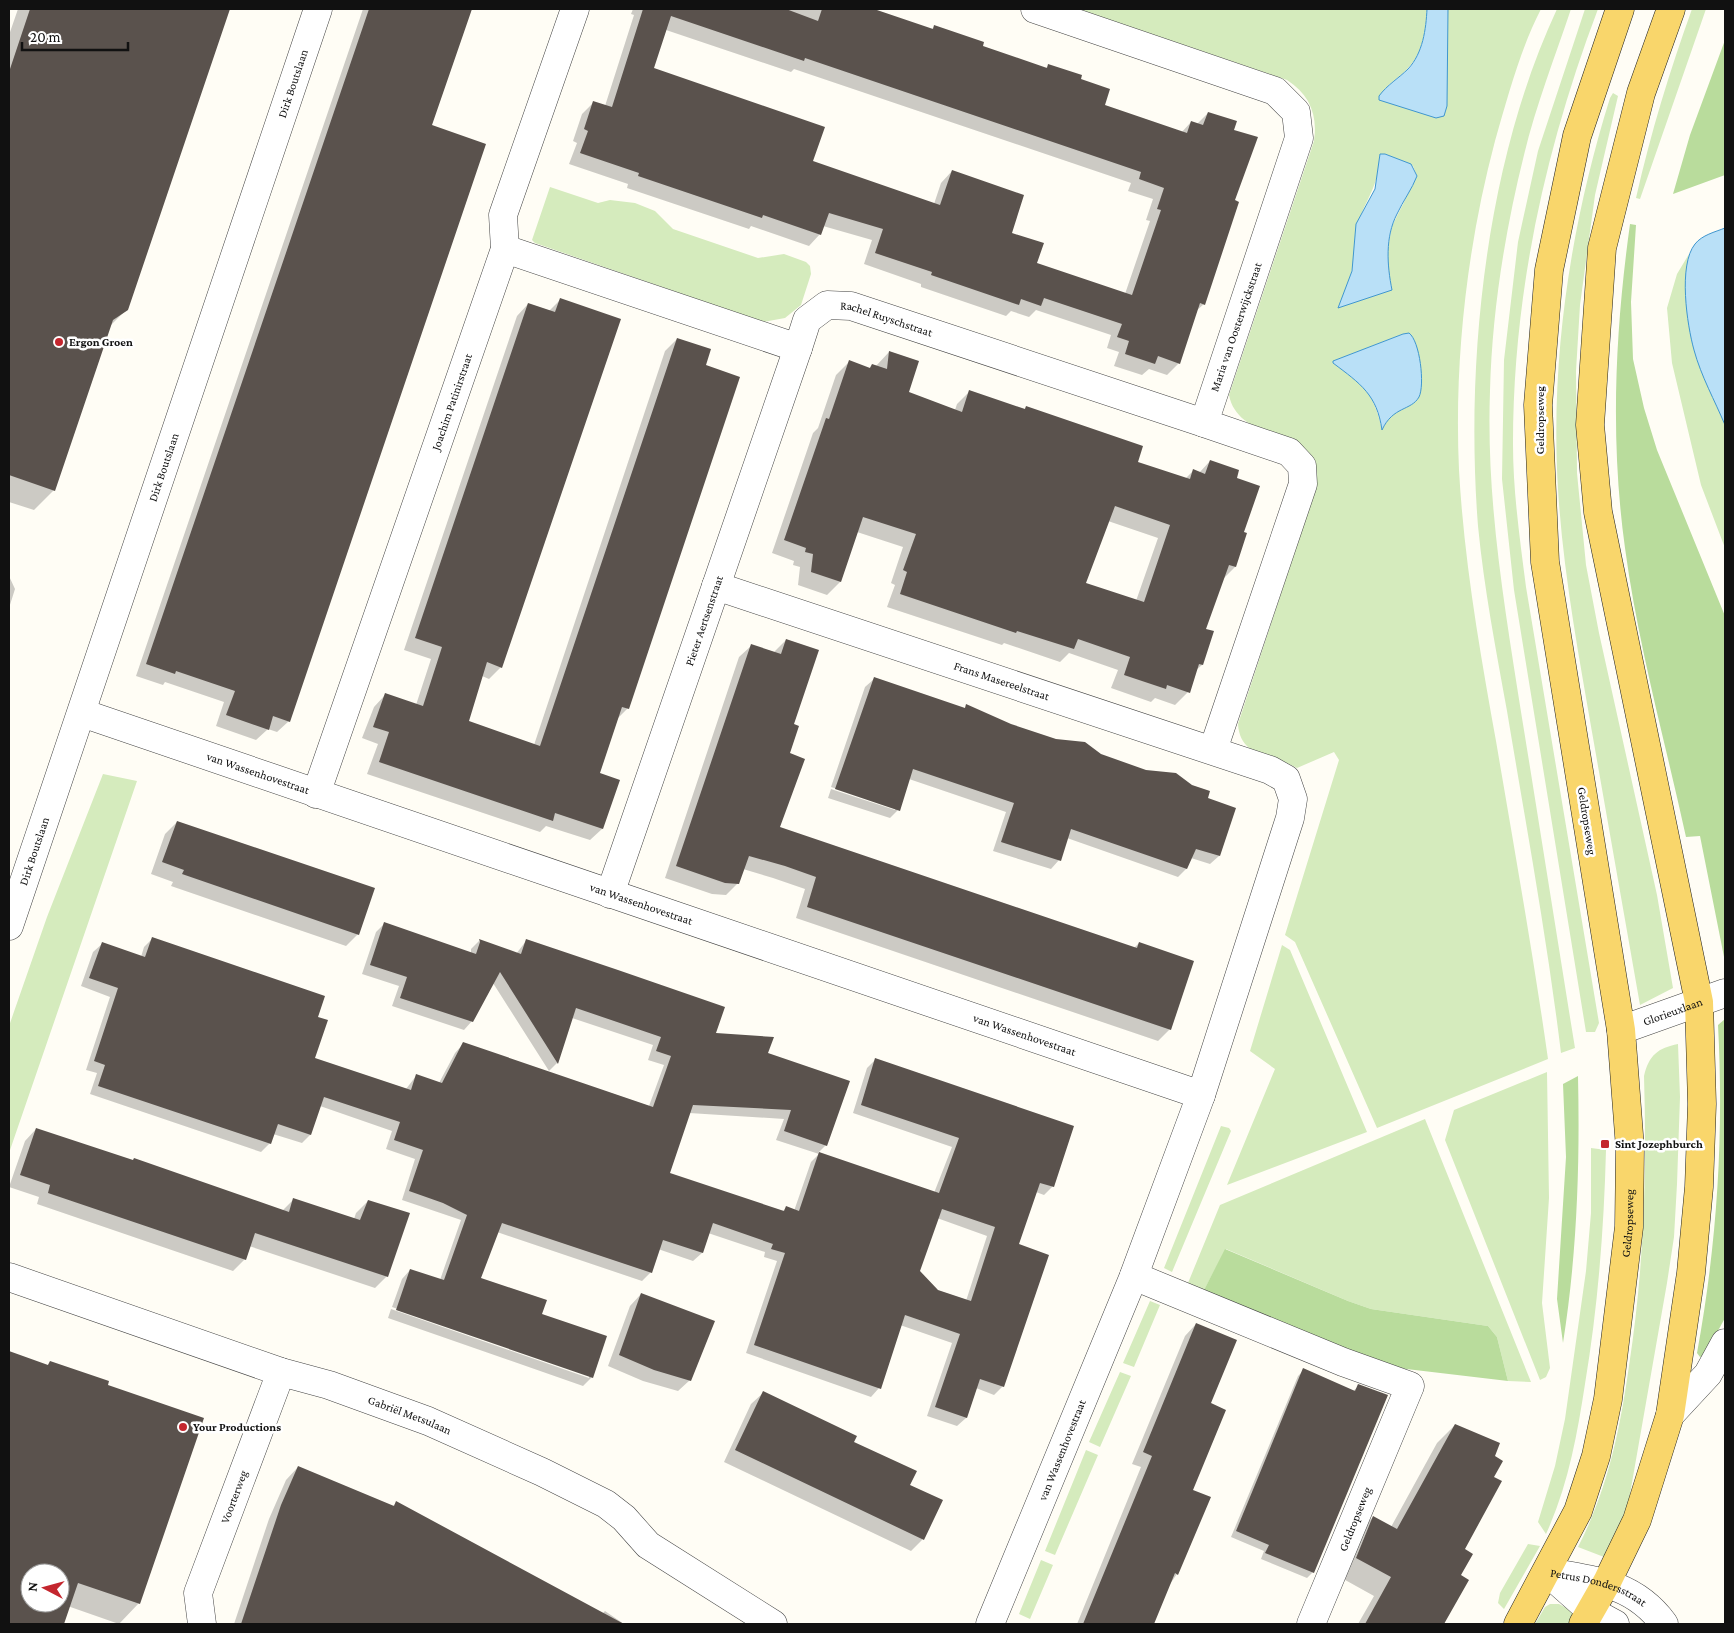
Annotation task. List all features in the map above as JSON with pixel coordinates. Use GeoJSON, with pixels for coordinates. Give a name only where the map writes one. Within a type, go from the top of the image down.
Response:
{"type":"FeatureCollection","features":[{"type":"Feature","properties":{"kind":"main road","name":"Geldropseweg"},"geometry":{"type":"LineString","coordinates":[[1518,1624],[1578,1511],[1596,1456],[1608,1399],[1629,1226],[1630,1148],[1621,1030],[1545,562],[1538,405],[1551,261],[1577,136],[1620,9]]}},
{"type":"Feature","properties":{"kind":"main road"},"geometry":{"type":"LineString","coordinates":[[1587,1618],[1637,1520],[1670,1415],[1691,1273],[1700,1187],[1702,1104],[1699,1002],[1598,512],[1590,425],[1602,248],[1641,93],[1671,9]]}},
{"type":"Feature","properties":{"kind":"street","name":"Dirk Boutslaan"},"geometry":{"type":"LineString","coordinates":[[9,926],[318,9]]}},
{"type":"Feature","properties":{"kind":"street","name":"Joachim Patinirstraat"},"geometry":{"type":"LineString","coordinates":[[316,794],[504,249],[503,215],[575,9]]}},
{"type":"Feature","properties":{"kind":"street","name":"Maria van Oosterwijckstraat"},"geometry":{"type":"LineString","coordinates":[[1035,9],[1275,91],[1296,112],[1299,138],[1204,423]]}},
{"type":"Feature","properties":{"kind":"street"},"geometry":{"type":"LineString","coordinates":[[504,249],[798,348]]}},
{"type":"Feature","properties":{"kind":"street","name":"Rachel Ruyschstraat"},"geometry":{"type":"LineString","coordinates":[[798,348],[808,320],[827,305],[851,306],[1204,423]]}},
{"type":"Feature","properties":{"kind":"street","name":"Pieter Aertsenstraat"},"geometry":{"type":"LineString","coordinates":[[610,894],[798,348]]}},
{"type":"Feature","properties":{"kind":"street"},"geometry":{"type":"LineString","coordinates":[[1204,423],[1289,452],[1302,466],[1303,484],[1213,750]]}},
{"type":"Feature","properties":{"kind":"street","name":"Frans Masereelstraat"},"geometry":{"type":"LineString","coordinates":[[716,586],[1213,750],[1270,770],[1286,779]]}},
{"type":"Feature","properties":{"kind":"street","name":"van Wassenhovestraat"},"geometry":{"type":"LineString","coordinates":[[82,714],[1201,1095]]}},
{"type":"Feature","properties":{"kind":"street","name":"van Wassenhovestraat"},"geometry":{"type":"LineString","coordinates":[[990,1624],[1134,1276],[1201,1095],[1290,818],[1293,800],[1286,779]]}},
{"type":"Feature","properties":{"kind":"street","name":"Glorieuxlaan"},"geometry":{"type":"LineString","coordinates":[[1621,1030],[1725,993]]}},
{"type":"Feature","properties":{"kind":"street","name":"Geldropseweg"},"geometry":{"type":"LineString","coordinates":[[1134,1276],[1343,1362],[1410,1386],[1312,1624]]}},
{"type":"Feature","properties":{"kind":"street","name":"Gabriël Metsulaan"},"geometry":{"type":"LineString","coordinates":[[9,1278],[281,1372],[328,1385],[428,1421],[542,1472],[606,1504],[624,1518],[648,1545],[774,1624]]}},
{"type":"Feature","properties":{"kind":"street"},"geometry":{"type":"LineString","coordinates":[[1670,1415],[1708,1374],[1725,1343]]}},
{"type":"Feature","properties":{"kind":"street","name":"Voorterweg"},"geometry":{"type":"LineString","coordinates":[[202,1624],[198,1593],[281,1372]]}},
{"type":"Feature","properties":{"kind":"street","name":"Petrus Dondersstraat"},"geometry":{"type":"LineString","coordinates":[[1547,1572],[1607,1582],[1651,1606],[1664,1624]]}},
{"type":"Feature","properties":{"kind":"street","name":"Petrus Dondersstraat"},"geometry":{"type":"LineString","coordinates":[[1547,1572],[1587,1618],[1615,1624]]}},
{"type":"Feature","properties":{"kind":"green space"},"geometry":{"type":"Polygon","coordinates":[[[1078,9],[1427,9],[1425,33],[1417,55],[1404,72],[1384,90],[1380,100],[1446,112],[1448,9],[1541,9],[1527,41],[1510,90],[1495,141],[1477,221],[1470,262],[1461,346],[1458,429],[1461,504],[1473,606],[1530,940],[1548,1059],[1377,1128],[1295,942],[1285,935],[1339,760],[1334,752],[1297,768],[1259,754],[1251,749],[1240,735],[1238,724],[1317,484],[1312,462],[1307,452],[1299,443],[1267,432],[1247,422],[1233,406],[1229,395],[1314,141],[1315,122],[1310,106],[1301,92],[1287,80],[1078,9]],[[1385,154],[1379,156],[1377,176],[1356,229],[1353,266],[1338,308],[1388,271],[1388,247],[1392,226],[1417,176],[1413,166],[1385,154]],[[1403,334],[1333,361],[1333,363],[1366,390],[1375,406],[1382,429],[1393,414],[1410,405],[1403,334]]]}},
{"type":"Feature","properties":{"kind":"green space"},"geometry":{"type":"Polygon","coordinates":[[[1557,9],[1571,9],[1529,136],[1505,242],[1493,331],[1490,432],[1494,515],[1503,596],[1575,1048],[1561,1053],[1543,924],[1484,572],[1478,526],[1475,462],[1475,397],[1479,330],[1486,262],[1497,196],[1513,131],[1533,68],[1557,9]]]}},
{"type":"Feature","properties":{"kind":"green space"},"geometry":{"type":"Polygon","coordinates":[[[1585,9],[1598,9],[1562,115],[1536,223],[1526,277],[1514,388],[1513,462],[1526,587],[1599,1023],[1595,1032],[1586,1032],[1514,590],[1502,479],[1504,360],[1518,242],[1538,151],[1585,9]]]}},
{"type":"Feature","properties":{"kind":"green space"},"geometry":{"type":"Polygon","coordinates":[[[1692,9],[1706,9],[1640,199],[1636,198],[1661,103],[1692,9]]]}},
{"type":"Feature","properties":{"kind":"green space"},"geometry":{"type":"Polygon","coordinates":[[[1725,40],[1725,175],[1673,194],[1690,135],[1725,40]]]}},
{"type":"Feature","properties":{"kind":"green space"},"geometry":{"type":"Polygon","coordinates":[[[1613,93],[1618,96],[1595,195],[1580,305],[1576,371],[1577,473],[1586,565],[1599,633],[1657,895],[1673,988],[1640,1005],[1572,611],[1560,520],[1556,439],[1561,340],[1574,242],[1596,145],[1613,93]]]}},
{"type":"Feature","properties":{"kind":"green space"},"geometry":{"type":"Polygon","coordinates":[[[550,187],[598,203],[610,200],[635,203],[655,211],[673,229],[758,258],[784,254],[806,262],[810,266],[811,274],[801,305],[785,318],[763,322],[535,243],[532,240],[550,187]]]}},
{"type":"Feature","properties":{"kind":"green space"},"geometry":{"type":"Polygon","coordinates":[[[1630,224],[1636,225],[1631,302],[1633,359],[1644,408],[1657,450],[1725,616],[1725,962],[1700,836],[1686,837],[1644,657],[1625,548],[1617,467],[1616,386],[1621,305],[1630,224]]]}},
{"type":"Feature","properties":{"kind":"green space"},"geometry":{"type":"Polygon","coordinates":[[[1689,254],[1685,282],[1694,350],[1725,425],[1725,548],[1701,485],[1672,363],[1667,308],[1677,274],[1689,254]]]}},
{"type":"Feature","properties":{"kind":"green space"},"geometry":{"type":"Polygon","coordinates":[[[103,774],[137,781],[9,1153],[9,1026],[47,917],[103,774]]]}},
{"type":"Feature","properties":{"kind":"green space"},"geometry":{"type":"Polygon","coordinates":[[[1282,945],[1290,950],[1367,1132],[1227,1185],[1275,1069],[1250,1051],[1282,945]]]}},
{"type":"Feature","properties":{"kind":"green space"},"geometry":{"type":"Polygon","coordinates":[[[1725,1019],[1725,1318],[1704,1356],[1700,1357],[1697,1353],[1710,1271],[1717,1190],[1720,1108],[1718,1025],[1725,1019]]]}},
{"type":"Feature","properties":{"kind":"green space"},"geometry":{"type":"Polygon","coordinates":[[[1678,1044],[1680,1097],[1674,1237],[1627,1511],[1604,1557],[1578,1547],[1605,1481],[1617,1436],[1629,1366],[1638,1293],[1645,1185],[1644,1076],[1655,1054],[1660,1050],[1678,1044]]]}},
{"type":"Feature","properties":{"kind":"green space"},"geometry":{"type":"Polygon","coordinates":[[[1547,1072],[1549,1198],[1542,1303],[1550,1368],[1546,1377],[1540,1380],[1445,1140],[1454,1110],[1547,1072]]]}},
{"type":"Feature","properties":{"kind":"green space"},"geometry":{"type":"Polygon","coordinates":[[[1578,1076],[1576,1210],[1572,1276],[1563,1343],[1557,1299],[1566,1157],[1563,1084],[1578,1076]]]}},
{"type":"Feature","properties":{"kind":"green space"},"geometry":{"type":"Polygon","coordinates":[[[1425,1119],[1531,1382],[1508,1381],[1497,1337],[1488,1326],[1371,1309],[1226,1249],[1204,1290],[1188,1283],[1220,1205],[1425,1119]]]}},
{"type":"Feature","properties":{"kind":"green space"},"geometry":{"type":"Polygon","coordinates":[[[1221,1126],[1229,1128],[1231,1131],[1172,1272],[1164,1268],[1221,1126]]]}},
{"type":"Feature","properties":{"kind":"green space"},"geometry":{"type":"Polygon","coordinates":[[[1591,1148],[1606,1150],[1604,1208],[1597,1296],[1590,1355],[1575,1442],[1566,1479],[1546,1534],[1538,1522],[1555,1466],[1565,1419],[1586,1271],[1591,1213],[1591,1148]]]}},
{"type":"Feature","properties":{"kind":"green space"},"geometry":{"type":"Polygon","coordinates":[[[1225,1249],[1371,1309],[1488,1326],[1497,1337],[1508,1381],[1398,1368],[1350,1352],[1204,1290],[1225,1249]]]}},
{"type":"Feature","properties":{"kind":"green space"},"geometry":{"type":"Polygon","coordinates":[[[1150,1301],[1160,1305],[1134,1367],[1123,1363],[1150,1301]]]}},
{"type":"Feature","properties":{"kind":"green space"},"geometry":{"type":"Polygon","coordinates":[[[1120,1372],[1131,1376],[1100,1447],[1089,1442],[1120,1372]]]}},
{"type":"Feature","properties":{"kind":"green space"},"geometry":{"type":"Polygon","coordinates":[[[1086,1450],[1098,1455],[1055,1555],[1045,1551],[1086,1450]]]}},
{"type":"Feature","properties":{"kind":"green space"},"geometry":{"type":"Polygon","coordinates":[[[1528,1544],[1540,1546],[1504,1609],[1498,1603],[1500,1593],[1528,1544]]]}},
{"type":"Feature","properties":{"kind":"green space"},"geometry":{"type":"Polygon","coordinates":[[[1041,1560],[1053,1565],[1030,1619],[1019,1614],[1041,1560]]]}},
{"type":"Feature","properties":{"kind":"green space"},"geometry":{"type":"Polygon","coordinates":[[[1550,1604],[1559,1604],[1575,1613],[1569,1624],[1535,1624],[1545,1607],[1550,1604]]]}},
{"type":"Feature","properties":{"kind":"water"},"geometry":{"type":"Polygon","coordinates":[[[1427,9],[1448,9],[1447,106],[1444,116],[1436,118],[1379,100],[1382,92],[1408,69],[1417,56],[1425,33],[1427,9]]]}},
{"type":"Feature","properties":{"kind":"water"},"geometry":{"type":"Polygon","coordinates":[[[1380,154],[1385,154],[1411,164],[1417,176],[1397,214],[1390,232],[1388,261],[1392,290],[1338,308],[1352,271],[1356,224],[1375,189],[1380,154]]]}},
{"type":"Feature","properties":{"kind":"water"},"geometry":{"type":"Polygon","coordinates":[[[1725,228],[1725,425],[1704,379],[1694,350],[1687,311],[1685,280],[1690,254],[1695,244],[1705,236],[1725,228]]]}},
{"type":"Feature","properties":{"kind":"water"},"geometry":{"type":"Polygon","coordinates":[[[1409,333],[1419,354],[1421,391],[1416,401],[1391,417],[1382,430],[1380,418],[1372,399],[1352,377],[1333,363],[1333,361],[1409,333]]]}},
{"type":"Feature","properties":{"kind":"building"},"geometry":{"type":"Polygon","coordinates":[[[30,9],[230,9],[128,310],[113,320],[55,491],[9,475],[9,72],[30,9]]]}},
{"type":"Feature","properties":{"kind":"building"},"geometry":{"type":"Polygon","coordinates":[[[369,9],[472,9],[432,125],[486,144],[290,722],[273,716],[269,730],[226,715],[235,691],[176,671],[175,674],[146,664],[369,9]]]}},
{"type":"Feature","properties":{"kind":"building"},"geometry":{"type":"Polygon","coordinates":[[[643,9],[786,9],[818,21],[822,9],[874,9],[933,29],[934,25],[984,42],[983,46],[1047,68],[1048,64],[1082,75],[1081,79],[1110,89],[1105,105],[1187,133],[1191,121],[1203,125],[1208,112],[1237,121],[1234,130],[1258,137],[1235,200],[1239,202],[1205,305],[1200,303],[1180,364],[1158,356],[1155,364],[1125,354],[1129,341],[1117,337],[1122,324],[1044,298],[1041,306],[1021,299],[1019,305],[931,275],[932,272],[875,253],[883,229],[829,213],[821,235],[763,215],[762,218],[638,176],[639,173],[580,153],[588,131],[584,129],[593,101],[612,107],[643,9]],[[671,16],[654,68],[825,127],[813,161],[940,205],[952,170],[1024,195],[1012,233],[1044,243],[1037,263],[1132,295],[1161,210],[1157,209],[1164,188],[1139,179],[1141,172],[805,58],[804,61],[671,16]]]}},
{"type":"Feature","properties":{"kind":"building"},"geometry":{"type":"Polygon","coordinates":[[[560,298],[621,319],[502,668],[487,662],[469,721],[540,746],[677,338],[711,349],[706,365],[740,377],[629,709],[622,707],[600,773],[620,780],[603,829],[555,813],[553,821],[379,762],[389,732],[373,727],[385,693],[423,706],[442,647],[415,638],[528,303],[555,312],[560,298]]]}},
{"type":"Feature","properties":{"kind":"building"},"geometry":{"type":"Polygon","coordinates":[[[889,351],[919,361],[909,392],[962,412],[969,390],[1025,409],[1026,406],[1143,446],[1138,462],[1190,479],[1193,469],[1205,474],[1210,460],[1239,470],[1237,478],[1260,486],[1244,532],[1247,533],[1236,567],[1229,565],[1206,629],[1214,631],[1203,665],[1199,664],[1190,693],[1167,685],[1166,689],[1124,675],[1130,657],[1078,639],[1074,649],[1017,631],[1016,633],[900,594],[907,572],[903,570],[916,534],[863,517],[841,582],[811,572],[813,554],[805,552],[806,548],[784,540],[826,418],[829,419],[849,360],[870,368],[872,364],[887,369],[889,351]],[[1115,506],[1086,583],[1144,602],[1170,525],[1115,506]]]}},
{"type":"Feature","properties":{"kind":"building"},"geometry":{"type":"Polygon","coordinates":[[[786,639],[819,650],[794,724],[799,726],[790,753],[805,759],[780,827],[1137,948],[1139,942],[1194,961],[1171,1030],[807,907],[816,877],[785,866],[749,856],[739,884],[725,883],[676,866],[751,644],[781,654],[786,639]]]}},
{"type":"Feature","properties":{"kind":"building"},"geometry":{"type":"Polygon","coordinates":[[[874,677],[965,708],[966,704],[1011,724],[1056,739],[1085,742],[1101,754],[1146,770],[1176,773],[1192,785],[1210,791],[1208,798],[1236,808],[1220,856],[1196,849],[1187,869],[1071,829],[1061,861],[1001,842],[1014,803],[913,769],[900,811],[835,789],[874,677]]]}},
{"type":"Feature","properties":{"kind":"building"},"geometry":{"type":"Polygon","coordinates":[[[177,821],[375,888],[359,935],[182,874],[184,870],[162,862],[177,821]]]}},
{"type":"Feature","properties":{"kind":"building"},"geometry":{"type":"Polygon","coordinates":[[[384,922],[476,954],[480,942],[479,939],[521,954],[526,939],[725,1007],[716,1033],[774,1037],[768,1053],[850,1081],[827,1146],[784,1131],[791,1110],[693,1105],[670,1173],[784,1211],[786,1206],[799,1211],[819,1152],[939,1193],[959,1138],[861,1105],[875,1058],[1074,1126],[1054,1187],[1040,1183],[1019,1244],[1049,1255],[1004,1387],[980,1379],[967,1418],[935,1407],[960,1334],[905,1315],[881,1389],[754,1345],[785,1253],[771,1249],[773,1244],[713,1223],[703,1253],[663,1240],[652,1273],[502,1223],[481,1278],[547,1300],[542,1314],[607,1336],[593,1378],[396,1310],[410,1269],[444,1280],[467,1215],[443,1203],[409,1191],[423,1150],[394,1140],[400,1122],[324,1097],[311,1135],[278,1124],[271,1144],[98,1086],[105,1065],[94,1061],[118,988],[89,978],[102,942],[145,957],[152,937],[325,996],[318,1017],[328,1020],[315,1058],[411,1090],[416,1074],[442,1083],[463,1042],[653,1107],[671,1056],[656,1051],[661,1037],[576,1008],[558,1064],[500,972],[473,1022],[400,998],[407,977],[370,965],[384,922]],[[942,1209],[920,1271],[938,1290],[971,1301],[995,1227],[942,1209]]]}},
{"type":"Feature","properties":{"kind":"building"},"geometry":{"type":"Polygon","coordinates":[[[36,1128],[133,1160],[134,1158],[289,1212],[293,1198],[360,1220],[368,1200],[410,1213],[388,1277],[255,1233],[246,1260],[48,1193],[50,1185],[20,1175],[36,1128]]]}},
{"type":"Feature","properties":{"kind":"building"},"geometry":{"type":"Polygon","coordinates":[[[641,1293],[715,1321],[691,1381],[654,1370],[619,1355],[641,1293]]]}},
{"type":"Feature","properties":{"kind":"building"},"geometry":{"type":"Polygon","coordinates":[[[1196,1323],[1237,1340],[1211,1403],[1226,1410],[1193,1490],[1211,1497],[1178,1575],[1175,1573],[1154,1624],[1083,1624],[1152,1456],[1143,1452],[1196,1323]]]}},
{"type":"Feature","properties":{"kind":"building"},"geometry":{"type":"Polygon","coordinates":[[[9,1351],[48,1365],[50,1361],[109,1381],[108,1385],[204,1418],[140,1604],[78,1583],[70,1606],[70,1563],[20,1563],[20,1613],[68,1613],[64,1624],[9,1624],[9,1351]]]}},
{"type":"Feature","properties":{"kind":"building"},"geometry":{"type":"Polygon","coordinates":[[[1303,1368],[1355,1391],[1358,1384],[1388,1395],[1314,1573],[1265,1553],[1269,1545],[1236,1531],[1303,1368]]]}},
{"type":"Feature","properties":{"kind":"building"},"geometry":{"type":"Polygon","coordinates":[[[763,1391],[857,1436],[854,1442],[917,1471],[910,1485],[943,1500],[924,1540],[735,1450],[763,1391]]]}},
{"type":"Feature","properties":{"kind":"building"},"geometry":{"type":"Polygon","coordinates":[[[1455,1424],[1500,1443],[1495,1456],[1503,1461],[1494,1477],[1502,1481],[1465,1549],[1473,1554],[1461,1575],[1469,1580],[1444,1624],[1365,1624],[1391,1577],[1356,1558],[1373,1516],[1397,1529],[1455,1424]]]}},
{"type":"Feature","properties":{"kind":"building"},"geometry":{"type":"Polygon","coordinates":[[[298,1466],[394,1506],[396,1501],[624,1624],[241,1624],[281,1505],[298,1466]]]}},
{"type":"Feature","properties":{"kind":"place","name":"Ergon Groen"},"geometry":{"type":"Point","coordinates":[59,342]}},
{"type":"Feature","properties":{"kind":"place","name":"Sint Jozephburch"},"geometry":{"type":"Point","coordinates":[1605,1144]}},
{"type":"Feature","properties":{"kind":"place","name":"Your Productions"},"geometry":{"type":"Point","coordinates":[183,1427]}}]}
